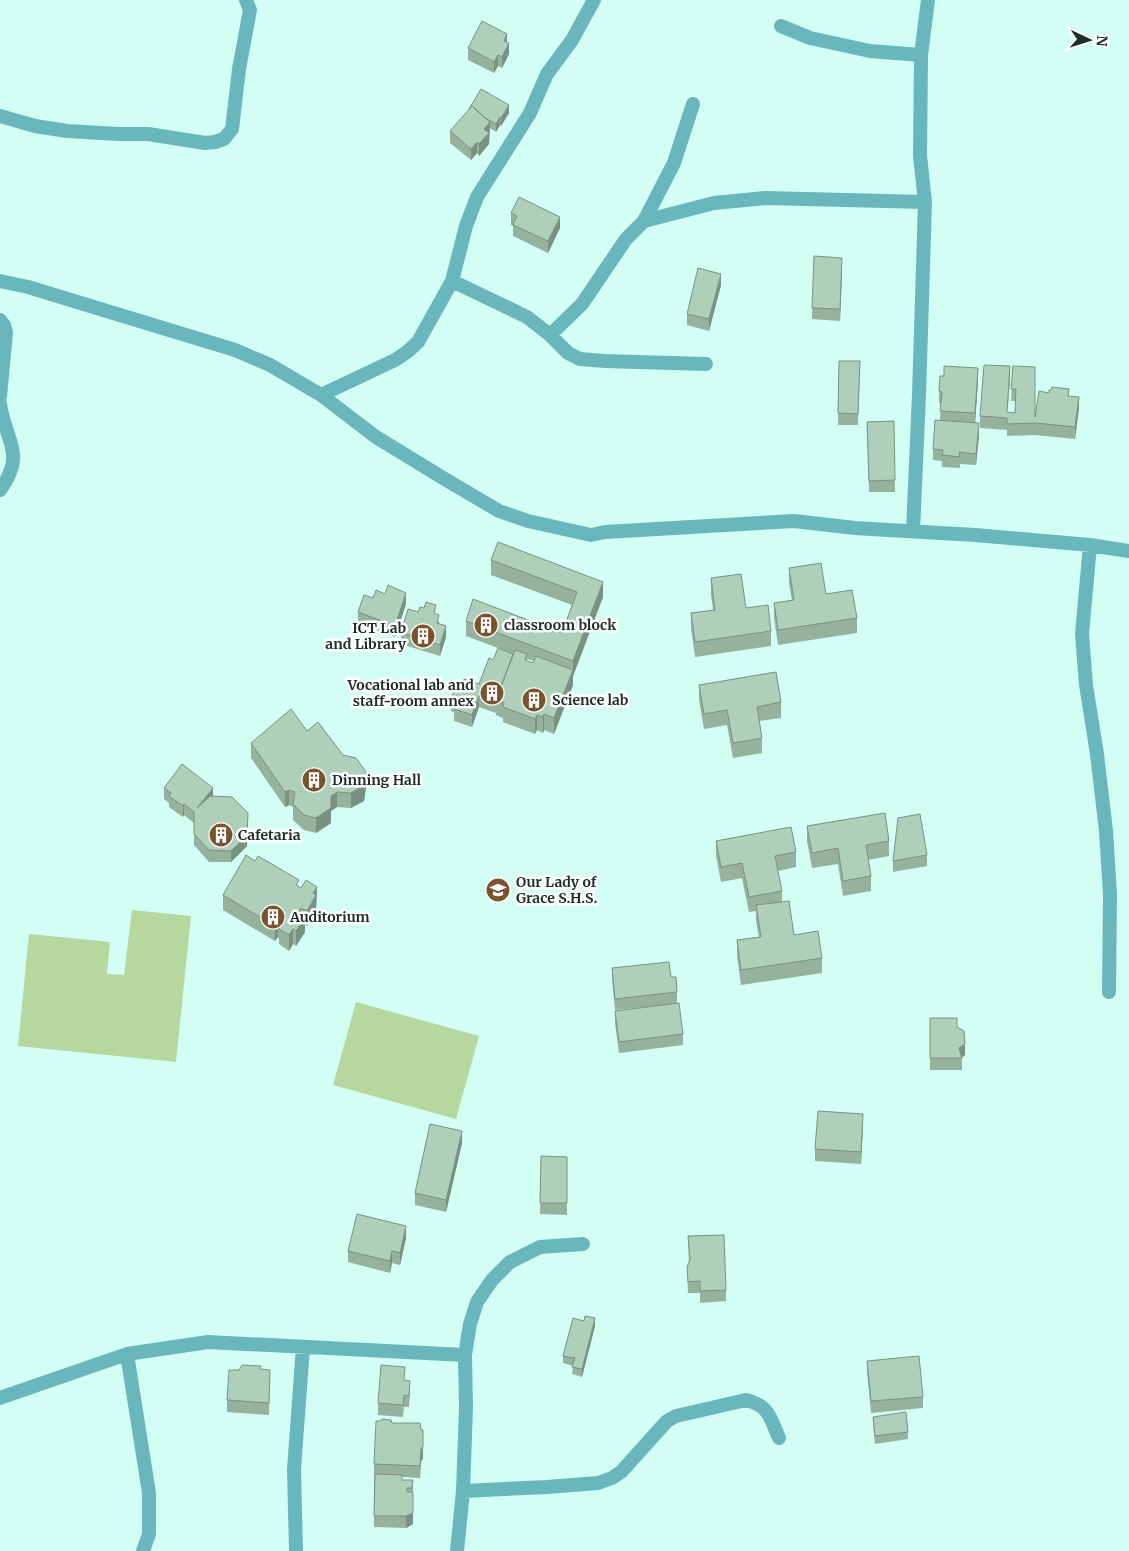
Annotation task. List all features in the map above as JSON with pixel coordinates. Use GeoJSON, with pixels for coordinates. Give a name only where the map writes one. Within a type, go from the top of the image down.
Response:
{"type":"FeatureCollection","features":[{"type":"Feature","properties":{"kind":"street"},"geometry":{"type":"LineString","coordinates":[[0,116],[36,126],[67,131],[148,134],[205,143],[224,139],[232,129],[239,69],[250,10],[246,0]]}},
{"type":"Feature","properties":{"kind":"street"},"geometry":{"type":"LineString","coordinates":[[321,395],[395,360],[418,342],[452,281],[466,226],[476,197],[530,114],[547,74],[572,40],[594,0]]}},
{"type":"Feature","properties":{"kind":"street"},"geometry":{"type":"LineString","coordinates":[[913,531],[920,396],[926,202],[920,156],[921,55],[928,0]]}},
{"type":"Feature","properties":{"kind":"street"},"geometry":{"type":"LineString","coordinates":[[781,26],[810,38],[870,51],[921,55]]}},
{"type":"Feature","properties":{"kind":"street"},"geometry":{"type":"LineString","coordinates":[[550,335],[582,304],[626,239],[644,221],[674,162],[693,104]]}},
{"type":"Feature","properties":{"kind":"street"},"geometry":{"type":"LineString","coordinates":[[644,221],[714,203],[765,198],[926,202]]}},
{"type":"Feature","properties":{"kind":"street"},"geometry":{"type":"LineString","coordinates":[[0,281],[236,350],[270,365],[321,395],[376,437],[442,478],[499,511],[528,521],[591,535],[605,532],[794,522],[856,528],[975,534],[1129,551]]}},
{"type":"Feature","properties":{"kind":"street"},"geometry":{"type":"LineString","coordinates":[[452,281],[527,317],[550,335],[568,353],[580,358],[605,362],[706,364]]}},
{"type":"Feature","properties":{"kind":"street"},"geometry":{"type":"LineString","coordinates":[[0,320],[4,325],[6,333],[0,396]]}},
{"type":"Feature","properties":{"kind":"street"},"geometry":{"type":"LineString","coordinates":[[0,404],[2,419],[14,451],[11,470],[0,490]]}},
{"type":"Feature","properties":{"kind":"street"},"geometry":{"type":"LineString","coordinates":[[1090,546],[1082,634],[1086,685],[1097,754],[1106,831],[1110,894],[1109,992]]}},
{"type":"Feature","properties":{"kind":"street"},"geometry":{"type":"LineString","coordinates":[[457,1551],[463,1491],[466,1408],[465,1355],[470,1324],[478,1302],[492,1280],[510,1262],[540,1247],[583,1244]]}},
{"type":"Feature","properties":{"kind":"street"},"geometry":{"type":"LineString","coordinates":[[0,1398],[127,1354],[208,1342],[465,1355]]}},
{"type":"Feature","properties":{"kind":"street"},"geometry":{"type":"LineString","coordinates":[[296,1551],[294,1469],[303,1347]]}},
{"type":"Feature","properties":{"kind":"street"},"geometry":{"type":"LineString","coordinates":[[127,1354],[149,1493],[149,1534],[143,1551]]}},
{"type":"Feature","properties":{"kind":"street"},"geometry":{"type":"LineString","coordinates":[[463,1491],[598,1483],[612,1478],[621,1472],[667,1421],[676,1416],[746,1400],[763,1406],[779,1438]]}},
{"type":"Feature","properties":{"kind":"green space"},"geometry":{"type":"Polygon","coordinates":[[[132,910],[191,916],[176,1062],[18,1046],[29,934],[110,942],[107,974],[124,975],[132,910]]]}},
{"type":"Feature","properties":{"kind":"green space"},"geometry":{"type":"Polygon","coordinates":[[[356,1002],[479,1036],[456,1119],[333,1085],[356,1002]]]}},
{"type":"Feature","properties":{"kind":"building"},"geometry":{"type":"Polygon","coordinates":[[[482,21],[507,34],[504,41],[509,43],[502,57],[498,55],[494,62],[468,48],[482,21]]]}},
{"type":"Feature","properties":{"kind":"building"},"geometry":{"type":"Polygon","coordinates":[[[481,89],[509,105],[496,124],[485,118],[472,106],[469,109],[481,89]]]}},
{"type":"Feature","properties":{"kind":"building"},"geometry":{"type":"Polygon","coordinates":[[[472,106],[490,122],[484,129],[489,133],[479,144],[477,142],[471,149],[450,131],[472,106]]]}},
{"type":"Feature","properties":{"kind":"building"},"geometry":{"type":"Polygon","coordinates":[[[519,197],[560,217],[548,241],[513,225],[517,216],[511,213],[519,197]]]}},
{"type":"Feature","properties":{"kind":"building"},"geometry":{"type":"Polygon","coordinates":[[[814,256],[842,258],[840,309],[812,308],[814,256]]]}},
{"type":"Feature","properties":{"kind":"building"},"geometry":{"type":"Polygon","coordinates":[[[698,268],[721,274],[709,319],[687,314],[698,268]]]}},
{"type":"Feature","properties":{"kind":"building"},"geometry":{"type":"Polygon","coordinates":[[[839,361],[860,361],[858,414],[838,413],[839,361]]]}},
{"type":"Feature","properties":{"kind":"building"},"geometry":{"type":"Polygon","coordinates":[[[984,365],[1010,366],[1007,412],[1015,413],[1016,389],[1011,389],[1013,366],[1035,367],[1035,417],[1039,391],[1049,393],[1052,387],[1069,389],[1068,396],[1079,397],[1075,427],[1035,423],[1007,424],[1007,418],[980,416],[984,365]]]}},
{"type":"Feature","properties":{"kind":"building"},"geometry":{"type":"Polygon","coordinates":[[[944,366],[978,368],[975,413],[940,411],[942,392],[939,391],[940,376],[944,376],[944,366]]]}},
{"type":"Feature","properties":{"kind":"building"},"geometry":{"type":"Polygon","coordinates":[[[935,420],[979,423],[976,454],[959,452],[960,457],[942,455],[943,450],[933,449],[935,420]]]}},
{"type":"Feature","properties":{"kind":"building"},"geometry":{"type":"Polygon","coordinates":[[[894,421],[895,480],[869,481],[867,422],[894,421]]]}},
{"type":"Feature","properties":{"kind":"building"},"geometry":{"type":"Polygon","coordinates":[[[498,542],[603,582],[573,661],[466,621],[473,599],[562,633],[577,592],[491,560],[498,542]]]}},
{"type":"Feature","properties":{"kind":"building"},"geometry":{"type":"Polygon","coordinates":[[[821,563],[826,594],[852,590],[857,618],[778,630],[774,603],[794,600],[789,568],[821,563]]]}},
{"type":"Feature","properties":{"kind":"building"},"geometry":{"type":"Polygon","coordinates":[[[741,574],[746,608],[768,605],[771,631],[695,642],[691,613],[715,610],[711,578],[741,574]]]}},
{"type":"Feature","properties":{"kind":"building"},"geometry":{"type":"Polygon","coordinates":[[[388,585],[406,593],[395,626],[358,612],[364,595],[373,598],[376,590],[385,594],[388,585]]]}},
{"type":"Feature","properties":{"kind":"building"},"geometry":{"type":"Polygon","coordinates":[[[426,602],[436,605],[434,613],[439,615],[437,623],[446,626],[440,645],[401,632],[408,609],[418,612],[420,607],[424,608],[426,602]]]}},
{"type":"Feature","properties":{"kind":"building"},"geometry":{"type":"Polygon","coordinates":[[[498,648],[513,654],[496,702],[479,696],[472,715],[454,709],[457,702],[451,699],[455,688],[460,690],[464,679],[479,684],[489,658],[493,660],[498,648]]]}},
{"type":"Feature","properties":{"kind":"building","name":"Science lab"},"geometry":{"type":"Polygon","coordinates":[[[515,650],[527,654],[525,660],[533,663],[536,656],[573,670],[554,718],[544,714],[543,717],[537,715],[535,719],[503,707],[504,703],[496,700],[515,650]]]}},
{"type":"Feature","properties":{"kind":"building"},"geometry":{"type":"Polygon","coordinates":[[[776,672],[781,702],[757,707],[762,738],[733,743],[727,710],[704,714],[699,685],[776,672]]]}},
{"type":"Feature","properties":{"kind":"building","name":"Dinning Hall"},"geometry":{"type":"Polygon","coordinates":[[[291,709],[307,731],[318,722],[343,755],[356,758],[366,772],[364,785],[351,793],[337,792],[331,796],[331,808],[316,818],[304,815],[293,804],[295,792],[289,790],[285,792],[251,743],[291,709]]]}},
{"type":"Feature","properties":{"kind":"building"},"geometry":{"type":"Polygon","coordinates":[[[182,764],[213,788],[197,808],[210,796],[232,797],[248,813],[247,835],[231,851],[209,850],[194,834],[194,812],[169,796],[171,793],[164,788],[182,764]]]}},
{"type":"Feature","properties":{"kind":"building"},"geometry":{"type":"Polygon","coordinates":[[[885,813],[889,841],[866,845],[871,876],[843,881],[838,848],[812,853],[807,826],[885,813]]]}},
{"type":"Feature","properties":{"kind":"building"},"geometry":{"type":"Polygon","coordinates":[[[920,814],[927,855],[893,861],[898,818],[920,814]]]}},
{"type":"Feature","properties":{"kind":"building"},"geometry":{"type":"Polygon","coordinates":[[[791,827],[796,852],[775,856],[782,891],[749,897],[742,863],[721,867],[716,841],[791,827]]]}},
{"type":"Feature","properties":{"kind":"building","name":"Auditorium"},"geometry":{"type":"Polygon","coordinates":[[[246,855],[255,861],[258,856],[299,880],[296,885],[301,888],[306,880],[317,887],[313,893],[316,895],[307,911],[301,908],[298,913],[305,917],[296,931],[293,929],[289,935],[279,929],[282,924],[278,922],[275,926],[223,895],[246,855]]]}},
{"type":"Feature","properties":{"kind":"building"},"geometry":{"type":"Polygon","coordinates":[[[789,901],[794,935],[818,931],[822,958],[741,970],[737,940],[761,937],[756,905],[789,901]]]}},
{"type":"Feature","properties":{"kind":"building"},"geometry":{"type":"Polygon","coordinates":[[[669,962],[671,977],[676,977],[677,992],[615,999],[612,968],[669,962]]]}},
{"type":"Feature","properties":{"kind":"building"},"geometry":{"type":"Polygon","coordinates":[[[679,1003],[683,1034],[619,1042],[615,1011],[679,1003]]]}},
{"type":"Feature","properties":{"kind":"building"},"geometry":{"type":"Polygon","coordinates":[[[930,1018],[957,1018],[957,1027],[964,1031],[965,1044],[959,1048],[962,1058],[930,1058],[930,1018]]]}},
{"type":"Feature","properties":{"kind":"building"},"geometry":{"type":"Polygon","coordinates":[[[818,1111],[863,1114],[861,1152],[815,1149],[818,1111]]]}},
{"type":"Feature","properties":{"kind":"building"},"geometry":{"type":"Polygon","coordinates":[[[430,1124],[462,1131],[446,1200],[415,1193],[430,1124]]]}},
{"type":"Feature","properties":{"kind":"building"},"geometry":{"type":"Polygon","coordinates":[[[541,1156],[567,1157],[567,1203],[540,1203],[541,1156]]]}},
{"type":"Feature","properties":{"kind":"building"},"geometry":{"type":"Polygon","coordinates":[[[357,1214],[406,1226],[400,1253],[392,1251],[390,1261],[348,1251],[357,1214]]]}},
{"type":"Feature","properties":{"kind":"building"},"geometry":{"type":"Polygon","coordinates":[[[724,1235],[726,1290],[700,1291],[700,1281],[688,1282],[687,1267],[690,1260],[688,1236],[724,1235]]]}},
{"type":"Feature","properties":{"kind":"building"},"geometry":{"type":"Polygon","coordinates":[[[585,1316],[595,1318],[582,1369],[572,1367],[575,1358],[563,1356],[573,1318],[584,1321],[585,1316]]]}},
{"type":"Feature","properties":{"kind":"building"},"geometry":{"type":"Polygon","coordinates":[[[919,1356],[923,1397],[871,1401],[867,1361],[919,1356]]]}},
{"type":"Feature","properties":{"kind":"building"},"geometry":{"type":"Polygon","coordinates":[[[242,1365],[261,1366],[260,1369],[270,1370],[269,1403],[227,1400],[229,1370],[239,1370],[242,1365]]]}},
{"type":"Feature","properties":{"kind":"building"},"geometry":{"type":"Polygon","coordinates":[[[381,1365],[405,1367],[404,1380],[410,1381],[409,1396],[404,1395],[403,1405],[378,1403],[381,1365]]]}},
{"type":"Feature","properties":{"kind":"building"},"geometry":{"type":"Polygon","coordinates":[[[906,1412],[908,1432],[875,1436],[873,1417],[906,1412]]]}},
{"type":"Feature","properties":{"kind":"building"},"geometry":{"type":"Polygon","coordinates":[[[382,1419],[391,1420],[392,1423],[420,1423],[421,1430],[423,1430],[423,1446],[420,1466],[374,1464],[376,1421],[381,1421],[382,1419]]]}},
{"type":"Feature","properties":{"kind":"building"},"geometry":{"type":"Polygon","coordinates":[[[375,1474],[402,1475],[402,1480],[413,1480],[412,1488],[407,1488],[407,1492],[413,1492],[413,1513],[406,1516],[374,1516],[375,1474]]]}},
{"type":"Feature","properties":{"kind":"place","name":"classroom block"},"geometry":{"type":"Point","coordinates":[486,625]}},
{"type":"Feature","properties":{"kind":"place","name":"ICT Lab and Library"},"geometry":{"type":"Point","coordinates":[423,636]}},
{"type":"Feature","properties":{"kind":"place","name":"Vocational lab and staff-room annex"},"geometry":{"type":"Point","coordinates":[492,693]}},
{"type":"Feature","properties":{"kind":"place","name":"Science lab"},"geometry":{"type":"Point","coordinates":[534,700]}},
{"type":"Feature","properties":{"kind":"place","name":"Dinning Hall"},"geometry":{"type":"Point","coordinates":[314,780]}},
{"type":"Feature","properties":{"kind":"place","name":"Cafetaria"},"geometry":{"type":"Point","coordinates":[221,835]}},
{"type":"Feature","properties":{"kind":"place","name":"Our Lady of Grace S.H.S."},"geometry":{"type":"Point","coordinates":[498,890]}},
{"type":"Feature","properties":{"kind":"place","name":"Auditorium"},"geometry":{"type":"Point","coordinates":[273,917]}}]}
